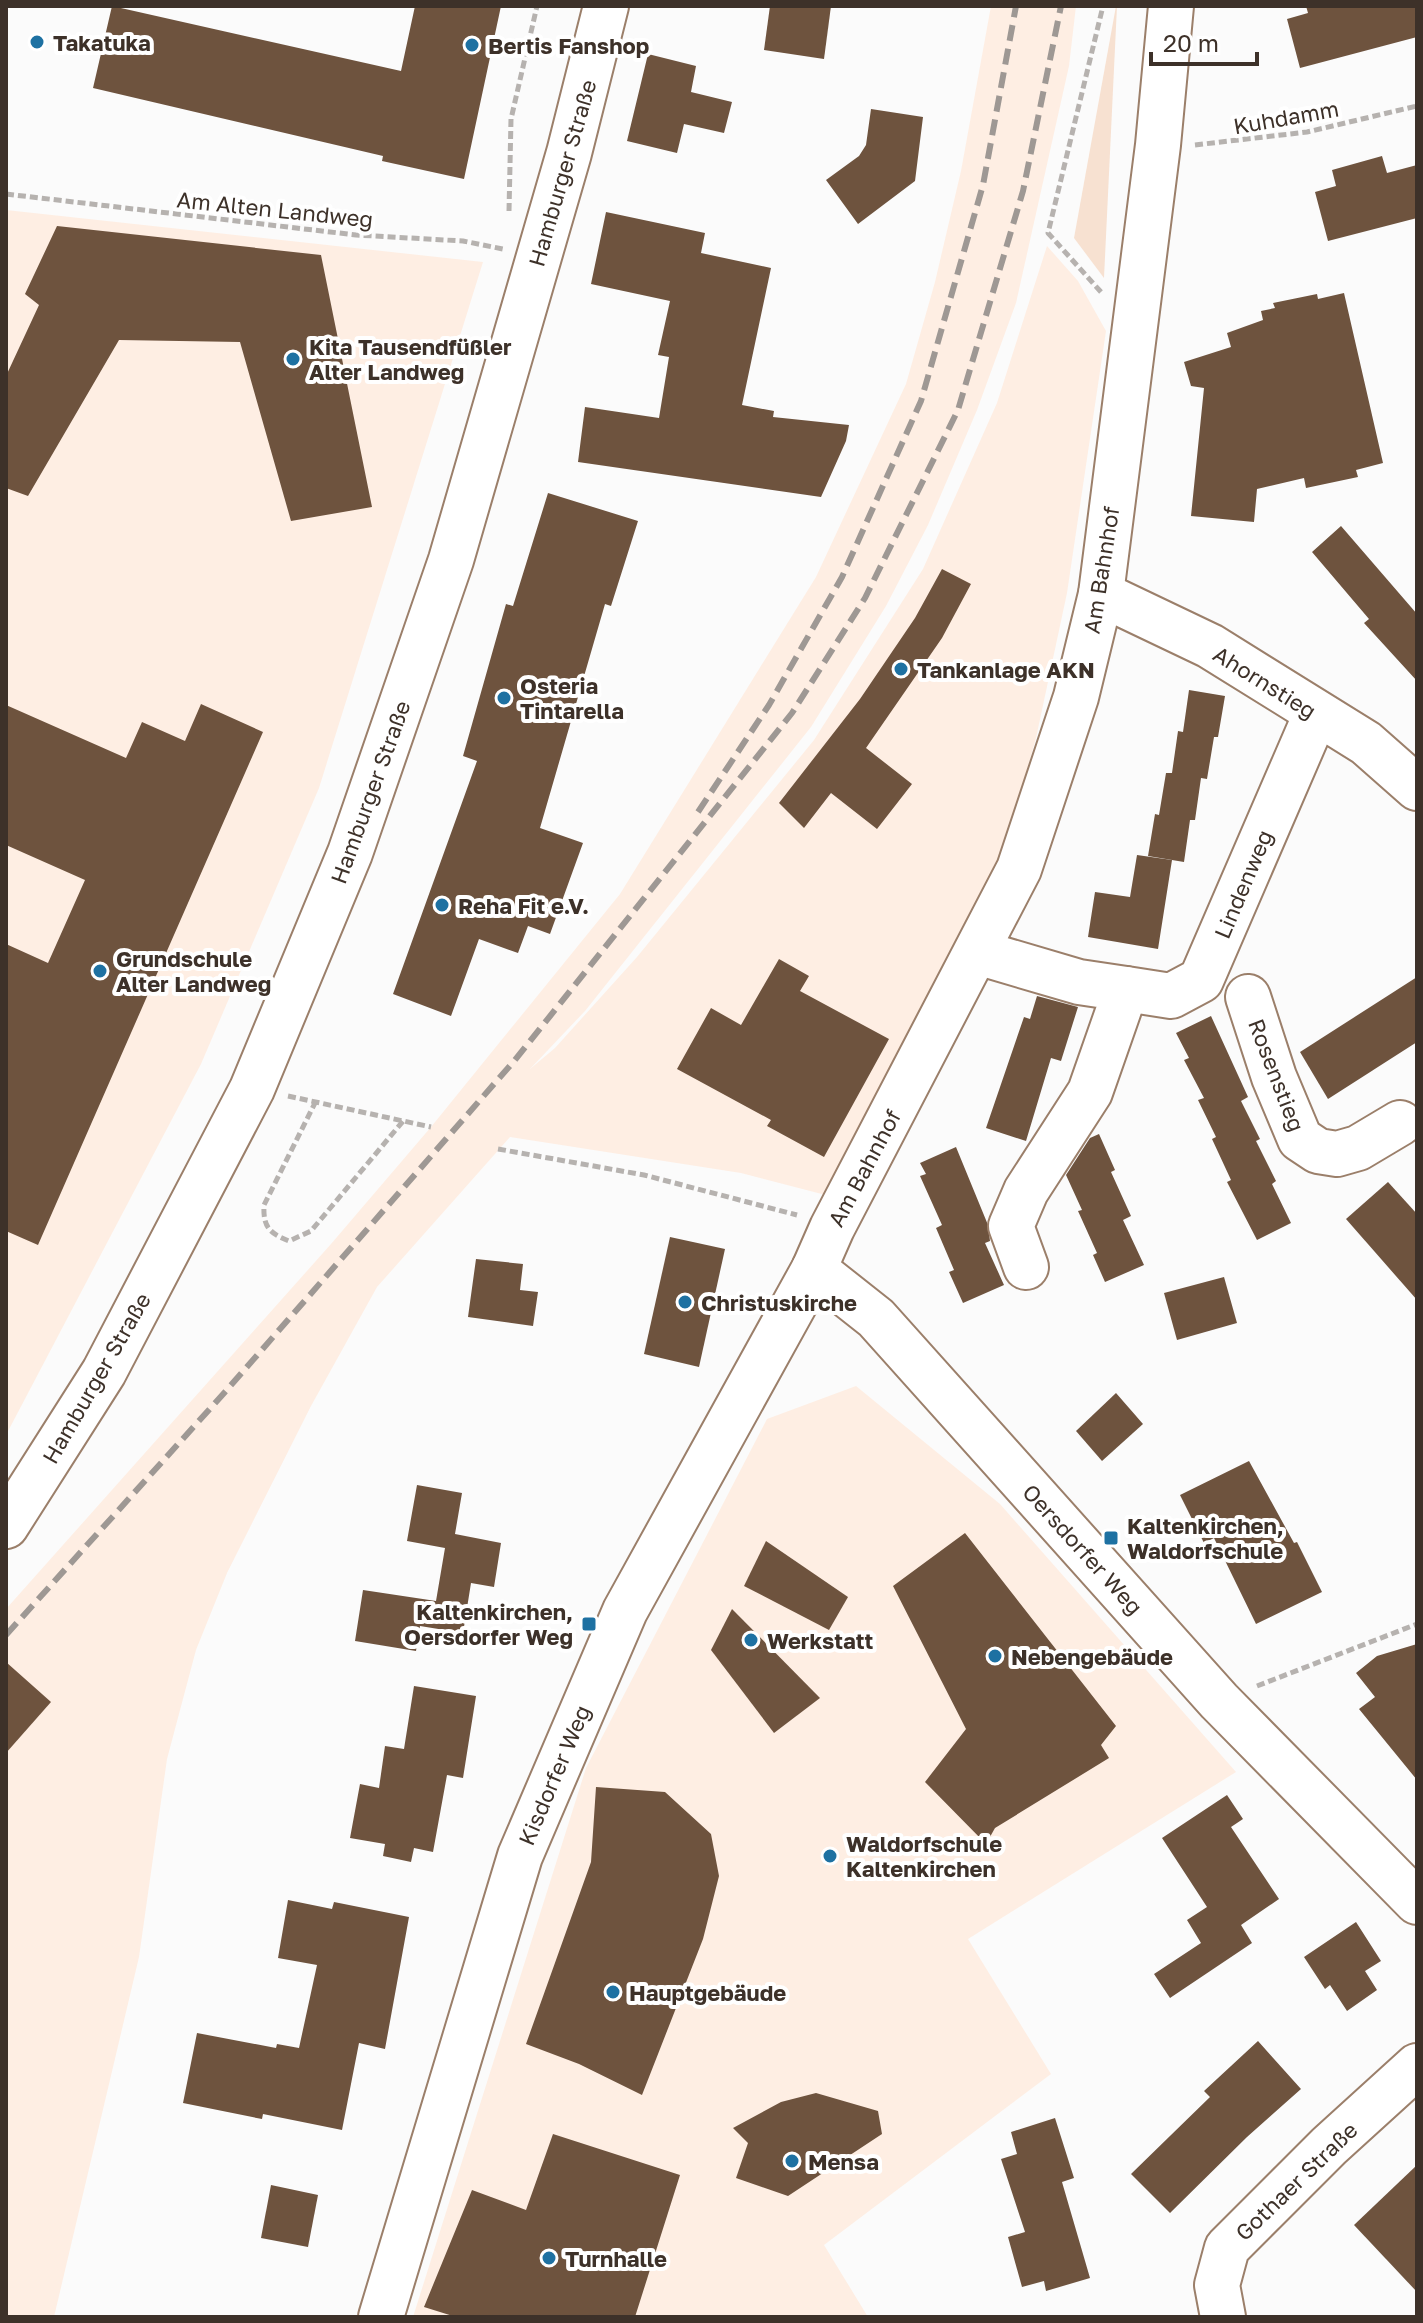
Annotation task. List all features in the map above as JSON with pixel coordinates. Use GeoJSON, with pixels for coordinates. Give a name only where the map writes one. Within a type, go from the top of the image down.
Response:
{"type":"FeatureCollection","features":[{"type":"Feature","properties":{"kind":"street","name":"Hamburger Straße"},"geometry":{"type":"LineString","coordinates":[[9,1516],[104,1372],[252,1089],[350,853],[451,560],[569,153],[606,6]]}},
{"type":"Feature","properties":{"kind":"street","name":"Am Bahnhof"},"geometry":{"type":"LineString","coordinates":[[814,1269],[832,1228],[1019,869],[1076,697],[1101,594],[1158,145],[1171,6]]}},
{"type":"Feature","properties":{"kind":"street","name":"Ahornstieg"},"geometry":{"type":"LineString","coordinates":[[1101,594],[1210,646],[1366,743],[1417,788]]}},
{"type":"Feature","properties":{"kind":"street","name":"Lindenweg"},"geometry":{"type":"LineString","coordinates":[[977,952],[1079,982],[1171,996],[1201,980],[1316,714]]}},
{"type":"Feature","properties":{"kind":"street"},"geometry":{"type":"LineString","coordinates":[[1026,1267],[1011,1226],[1026,1191],[1090,1092],[1126,989]]}},
{"type":"Feature","properties":{"kind":"street","name":"Rosenstieg"},"geometry":{"type":"LineString","coordinates":[[1248,997],[1274,1077],[1300,1139],[1318,1151],[1337,1154],[1411,1129]]}},
{"type":"Feature","properties":{"kind":"street","name":"Oersdorfer Weg"},"geometry":{"type":"LineString","coordinates":[[814,1269],[876,1318],[1219,1701],[1417,1902]]}},
{"type":"Feature","properties":{"kind":"street","name":"Kisdorfer Weg"},"geometry":{"type":"LineString","coordinates":[[381,2317],[520,1856],[625,1611],[814,1269]]}},
{"type":"Feature","properties":{"kind":"street","name":"Gothaer Straße"},"geometry":{"type":"LineString","coordinates":[[1223,2317],[1217,2285],[1227,2248],[1329,2146],[1417,2066]]}},
{"type":"Feature","properties":{"kind":"path"},"geometry":{"type":"LineString","coordinates":[[509,215],[511,119],[537,6]]}},
{"type":"Feature","properties":{"kind":"path"},"geometry":{"type":"LineString","coordinates":[[1103,6],[1048,233],[1135,332]]}},
{"type":"Feature","properties":{"kind":"path","name":"Kuhdamm"},"geometry":{"type":"LineString","coordinates":[[1158,145],[1210,145],[1307,132],[1417,106]]}},
{"type":"Feature","properties":{"kind":"path","name":"Am Alten Landweg"},"geometry":{"type":"LineString","coordinates":[[6,194],[356,235],[463,241],[509,250],[509,240]]}},
{"type":"Feature","properties":{"kind":"path"},"geometry":{"type":"LineString","coordinates":[[404,1120],[311,1231],[289,1241],[271,1234],[263,1222],[264,1205],[316,1101],[404,1120],[431,1127]]}},
{"type":"Feature","properties":{"kind":"path"},"geometry":{"type":"LineString","coordinates":[[498,1149],[644,1175],[816,1220],[832,1228]]}},
{"type":"Feature","properties":{"kind":"path"},"geometry":{"type":"LineString","coordinates":[[1219,1701],[1417,1624]]}},
{"type":"Feature","properties":{"kind":"shaded area"},"geometry":{"type":"Polygon","coordinates":[[[991,6],[1076,6],[1069,66],[1016,303],[977,410],[928,525],[886,606],[811,727],[585,1011],[530,1069],[555,1048],[637,957],[814,740],[923,569],[997,403],[1047,246],[1078,281],[1106,331],[1067,593],[1036,738],[1001,862],[841,1199],[741,1173],[510,1137],[377,1287],[311,1406],[227,1573],[196,1650],[167,1759],[139,1957],[54,2317],[6,2317],[6,1609],[331,1244],[431,1127],[620,894],[816,577],[906,384],[935,282],[961,171],[991,6]]]}},
{"type":"Feature","properties":{"kind":"shaded area"},"geometry":{"type":"Polygon","coordinates":[[[1117,6],[1104,278],[1074,238],[1117,6]]]}},
{"type":"Feature","properties":{"kind":"shaded area"},"geometry":{"type":"Polygon","coordinates":[[[6,210],[483,262],[319,788],[201,1064],[6,1435],[6,210]]]}},
{"type":"Feature","properties":{"kind":"shaded area","name":"Waldorfschule Kaltenkirchen"},"geometry":{"type":"Polygon","coordinates":[[[856,1386],[1000,1504],[1236,1772],[968,1939],[1051,2074],[824,2245],[868,2317],[413,2317],[586,1768],[767,1419],[856,1386]]]}},
{"type":"Feature","properties":{"kind":"building"},"geometry":{"type":"Polygon","coordinates":[[[112,6],[401,71],[415,6],[501,6],[464,179],[382,161],[383,156],[93,88],[112,6]]]}},
{"type":"Feature","properties":{"kind":"building"},"geometry":{"type":"Polygon","coordinates":[[[770,6],[831,6],[824,59],[764,50],[770,6]]]}},
{"type":"Feature","properties":{"kind":"building"},"geometry":{"type":"Polygon","coordinates":[[[1306,6],[1417,6],[1417,37],[1300,68],[1287,19],[1308,13],[1306,6]]]}},
{"type":"Feature","properties":{"kind":"building"},"geometry":{"type":"Polygon","coordinates":[[[648,54],[696,66],[691,92],[732,102],[724,133],[684,124],[677,153],[627,141],[648,54]]]}},
{"type":"Feature","properties":{"kind":"building"},"geometry":{"type":"Polygon","coordinates":[[[871,109],[923,117],[915,181],[858,224],[826,180],[859,156],[866,145],[871,109]]]}},
{"type":"Feature","properties":{"kind":"building"},"geometry":{"type":"Polygon","coordinates":[[[1382,156],[1387,173],[1417,165],[1417,218],[1328,241],[1315,192],[1336,186],[1332,170],[1382,156]]]}},
{"type":"Feature","properties":{"kind":"building"},"geometry":{"type":"Polygon","coordinates":[[[606,212],[705,233],[701,253],[771,268],[742,405],[774,411],[773,417],[849,425],[846,441],[821,497],[578,462],[585,407],[659,418],[669,357],[658,355],[670,301],[591,284],[606,212]]]}},
{"type":"Feature","properties":{"kind":"building","name":"Kita Tausendfüßler Alter Landweg"},"geometry":{"type":"Polygon","coordinates":[[[57,226],[321,255],[372,507],[291,521],[240,342],[119,340],[28,496],[6,488],[6,376],[39,305],[25,294],[57,226]]]}},
{"type":"Feature","properties":{"kind":"building"},"geometry":{"type":"Polygon","coordinates":[[[1344,293],[1383,463],[1356,470],[1358,477],[1306,488],[1304,478],[1257,489],[1254,522],[1191,516],[1204,388],[1191,386],[1184,362],[1231,347],[1227,333],[1263,320],[1261,311],[1275,308],[1273,303],[1317,294],[1318,299],[1344,293]]]}},
{"type":"Feature","properties":{"kind":"building"},"geometry":{"type":"Polygon","coordinates":[[[548,493],[638,521],[611,606],[605,604],[540,828],[583,843],[550,934],[528,926],[518,953],[479,939],[451,1016],[393,994],[477,761],[463,756],[506,604],[513,606],[548,493]]]}},
{"type":"Feature","properties":{"kind":"building"},"geometry":{"type":"Polygon","coordinates":[[[1341,526],[1417,614],[1417,681],[1364,623],[1369,619],[1312,552],[1341,526]]]}},
{"type":"Feature","properties":{"kind":"building","name":"Tankanlage AKN"},"geometry":{"type":"Polygon","coordinates":[[[942,569],[971,584],[942,638],[866,748],[912,784],[877,829],[831,793],[804,828],[779,803],[860,699],[915,618],[942,569]]]}},
{"type":"Feature","properties":{"kind":"building"},"geometry":{"type":"Polygon","coordinates":[[[1189,690],[1225,696],[1207,779],[1201,778],[1195,820],[1190,820],[1184,862],[1148,856],[1166,773],[1172,773],[1178,731],[1183,732],[1189,690]]]}},
{"type":"Feature","properties":{"kind":"building"},"geometry":{"type":"Polygon","coordinates":[[[201,704],[263,732],[38,1245],[6,1231],[6,944],[48,963],[85,880],[6,845],[6,705],[126,758],[142,722],[185,741],[201,704]]]}},
{"type":"Feature","properties":{"kind":"building"},"geometry":{"type":"Polygon","coordinates":[[[1137,855],[1172,860],[1158,949],[1088,937],[1095,892],[1130,897],[1137,855]]]}},
{"type":"Feature","properties":{"kind":"building"},"geometry":{"type":"Polygon","coordinates":[[[779,959],[809,976],[800,991],[889,1039],[824,1157],[767,1126],[771,1120],[677,1069],[711,1008],[741,1025],[779,959]]]}},
{"type":"Feature","properties":{"kind":"building"},"geometry":{"type":"Polygon","coordinates":[[[1417,977],[1417,1042],[1328,1099],[1300,1052],[1417,977]]]}},
{"type":"Feature","properties":{"kind":"building"},"geometry":{"type":"Polygon","coordinates":[[[1037,996],[1078,1007],[1061,1061],[1051,1058],[1026,1141],[986,1128],[1024,1017],[1030,1019],[1037,996]]]}},
{"type":"Feature","properties":{"kind":"building"},"geometry":{"type":"Polygon","coordinates":[[[1211,1016],[1248,1097],[1241,1101],[1260,1139],[1256,1141],[1276,1181],[1272,1184],[1291,1223],[1257,1240],[1227,1182],[1231,1180],[1212,1139],[1216,1137],[1198,1100],[1204,1098],[1184,1060],[1189,1058],[1176,1033],[1211,1016]]]}},
{"type":"Feature","properties":{"kind":"building"},"geometry":{"type":"Polygon","coordinates":[[[1099,1134],[1115,1170],[1111,1172],[1131,1216],[1123,1220],[1144,1265],[1105,1282],[1093,1255],[1097,1253],[1078,1211],[1082,1210],[1066,1175],[1090,1138],[1099,1134]]]}},
{"type":"Feature","properties":{"kind":"building"},"geometry":{"type":"Polygon","coordinates":[[[956,1147],[988,1225],[990,1241],[985,1243],[1004,1285],[963,1303],[949,1272],[954,1270],[936,1228],[942,1225],[920,1176],[926,1174],[920,1163],[956,1147]]]}},
{"type":"Feature","properties":{"kind":"building"},"geometry":{"type":"Polygon","coordinates":[[[1388,1182],[1417,1214],[1417,1300],[1346,1219],[1388,1182]]]}},
{"type":"Feature","properties":{"kind":"building","name":"Christuskirche"},"geometry":{"type":"Polygon","coordinates":[[[670,1237],[725,1249],[699,1367],[644,1354],[670,1237]]]}},
{"type":"Feature","properties":{"kind":"building"},"geometry":{"type":"Polygon","coordinates":[[[476,1259],[523,1264],[520,1290],[538,1292],[533,1326],[468,1317],[476,1259]]]}},
{"type":"Feature","properties":{"kind":"building"},"geometry":{"type":"Polygon","coordinates":[[[1224,1277],[1237,1323],[1177,1340],[1164,1293],[1224,1277]]]}},
{"type":"Feature","properties":{"kind":"building"},"geometry":{"type":"Polygon","coordinates":[[[1116,1393],[1143,1424],[1102,1461],[1076,1431],[1116,1393]]]}},
{"type":"Feature","properties":{"kind":"building"},"geometry":{"type":"Polygon","coordinates":[[[1249,1461],[1294,1543],[1297,1542],[1322,1592],[1256,1624],[1214,1538],[1204,1543],[1180,1495],[1249,1461]]]}},
{"type":"Feature","properties":{"kind":"building"},"geometry":{"type":"Polygon","coordinates":[[[417,1485],[462,1493],[455,1534],[501,1543],[494,1587],[471,1583],[463,1633],[420,1626],[416,1651],[355,1641],[363,1590],[436,1601],[445,1548],[407,1541],[417,1485]]]}},
{"type":"Feature","properties":{"kind":"building","name":"Nebengebäude"},"geometry":{"type":"Polygon","coordinates":[[[965,1533],[1116,1726],[1101,1745],[1109,1758],[995,1828],[986,1844],[925,1782],[966,1729],[893,1586],[965,1533]]]}},
{"type":"Feature","properties":{"kind":"building"},"geometry":{"type":"Polygon","coordinates":[[[766,1541],[848,1597],[829,1630],[744,1586],[766,1541]]]}},
{"type":"Feature","properties":{"kind":"building"},"geometry":{"type":"Polygon","coordinates":[[[732,1609],[820,1698],[774,1733],[711,1650],[732,1609]]]}},
{"type":"Feature","properties":{"kind":"building"},"geometry":{"type":"Polygon","coordinates":[[[1417,1644],[1417,1780],[1359,1709],[1375,1697],[1356,1673],[1377,1656],[1417,1644]]]}},
{"type":"Feature","properties":{"kind":"building"},"geometry":{"type":"Polygon","coordinates":[[[6,1662],[51,1702],[6,1753],[6,1662]]]}},
{"type":"Feature","properties":{"kind":"building"},"geometry":{"type":"Polygon","coordinates":[[[414,1686],[476,1696],[463,1778],[447,1775],[433,1852],[414,1848],[411,1862],[383,1856],[385,1844],[350,1838],[360,1784],[379,1788],[385,1746],[404,1749],[414,1686]]]}},
{"type":"Feature","properties":{"kind":"building","name":"Hauptgebäude"},"geometry":{"type":"Polygon","coordinates":[[[596,1787],[665,1792],[711,1834],[719,1876],[703,1939],[642,2095],[579,2064],[526,2044],[591,1862],[596,1787]]]}},
{"type":"Feature","properties":{"kind":"building"},"geometry":{"type":"Polygon","coordinates":[[[1227,1795],[1243,1819],[1231,1827],[1279,1899],[1241,1925],[1252,1943],[1170,1998],[1154,1974],[1201,1943],[1187,1920],[1207,1907],[1162,1838],[1227,1795]]]}},
{"type":"Feature","properties":{"kind":"building"},"geometry":{"type":"Polygon","coordinates":[[[288,1900],[332,1909],[334,1902],[409,1917],[385,2049],[359,2043],[342,2130],[263,2114],[262,2119],[183,2103],[197,2033],[276,2048],[277,2044],[299,2048],[317,1965],[278,1958],[288,1900]]]}},
{"type":"Feature","properties":{"kind":"building"},"geometry":{"type":"Polygon","coordinates":[[[1356,1922],[1381,1961],[1365,1971],[1377,1990],[1347,2011],[1330,1985],[1325,1989],[1304,1957],[1356,1922]]]}},
{"type":"Feature","properties":{"kind":"building"},"geometry":{"type":"Polygon","coordinates":[[[1258,2041],[1301,2089],[1170,2213],[1131,2174],[1210,2097],[1204,2091],[1258,2041]]]}},
{"type":"Feature","properties":{"kind":"building","name":"Mensa"},"geometry":{"type":"Polygon","coordinates":[[[816,2093],[878,2111],[882,2134],[788,2196],[736,2178],[748,2143],[733,2128],[781,2102],[816,2093]]]}},
{"type":"Feature","properties":{"kind":"building"},"geometry":{"type":"Polygon","coordinates":[[[1055,2118],[1074,2178],[1062,2182],[1090,2278],[1046,2291],[1044,2281],[1022,2287],[1008,2237],[1025,2232],[1001,2159],[1017,2154],[1011,2132],[1055,2118]]]}},
{"type":"Feature","properties":{"kind":"building","name":"Turnhalle"},"geometry":{"type":"Polygon","coordinates":[[[553,2134],[680,2175],[635,2317],[456,2317],[424,2307],[472,2190],[526,2210],[553,2134]]]}},
{"type":"Feature","properties":{"kind":"building"},"geometry":{"type":"Polygon","coordinates":[[[1417,2165],[1417,2292],[1354,2225],[1417,2165]]]}},
{"type":"Feature","properties":{"kind":"building"},"geometry":{"type":"Polygon","coordinates":[[[271,2185],[318,2195],[308,2247],[261,2238],[271,2185]]]}},
{"type":"Feature","properties":{"kind":"railway"},"geometry":{"type":"LineString","coordinates":[[698,812],[769,705],[842,577],[921,401],[983,185],[1016,6]]}},
{"type":"Feature","properties":{"kind":"railway"},"geometry":{"type":"LineString","coordinates":[[6,1635],[225,1392],[515,1060],[792,713],[865,598],[958,410],[1023,191],[1061,6]]}},
{"type":"Feature","properties":{"kind":"place","name":"Takatuka"},"geometry":{"type":"Point","coordinates":[37,42]}},
{"type":"Feature","properties":{"kind":"place","name":"Bertis Fanshop"},"geometry":{"type":"Point","coordinates":[472,45]}},
{"type":"Feature","properties":{"kind":"place","name":"Kita Tausendfüßler Alter Landweg"},"geometry":{"type":"Point","coordinates":[293,359]}},
{"type":"Feature","properties":{"kind":"place","name":"Tankanlage AKN"},"geometry":{"type":"Point","coordinates":[901,669]}},
{"type":"Feature","properties":{"kind":"place","name":"Osteria Tintarella"},"geometry":{"type":"Point","coordinates":[504,698]}},
{"type":"Feature","properties":{"kind":"place","name":"Reha Fit e.V."},"geometry":{"type":"Point","coordinates":[442,905]}},
{"type":"Feature","properties":{"kind":"place","name":"Grundschule Alter Landweg"},"geometry":{"type":"Point","coordinates":[100,971]}},
{"type":"Feature","properties":{"kind":"place","name":"Christuskirche"},"geometry":{"type":"Point","coordinates":[685,1302]}},
{"type":"Feature","properties":{"kind":"place","name":"Kaltenkirchen, Waldorfschule"},"geometry":{"type":"Point","coordinates":[1111,1538]}},
{"type":"Feature","properties":{"kind":"place","name":"Kaltenkirchen, Oersdorfer Weg"},"geometry":{"type":"Point","coordinates":[589,1624]}},
{"type":"Feature","properties":{"kind":"place","name":"Werkstatt"},"geometry":{"type":"Point","coordinates":[751,1640]}},
{"type":"Feature","properties":{"kind":"place","name":"Nebengebäude"},"geometry":{"type":"Point","coordinates":[995,1656]}},
{"type":"Feature","properties":{"kind":"place","name":"Waldorfschule Kaltenkirchen"},"geometry":{"type":"Point","coordinates":[830,1856]}},
{"type":"Feature","properties":{"kind":"place","name":"Hauptgebäude"},"geometry":{"type":"Point","coordinates":[613,1992]}},
{"type":"Feature","properties":{"kind":"place","name":"Mensa"},"geometry":{"type":"Point","coordinates":[792,2161]}},
{"type":"Feature","properties":{"kind":"place","name":"Turnhalle"},"geometry":{"type":"Point","coordinates":[549,2258]}}]}
